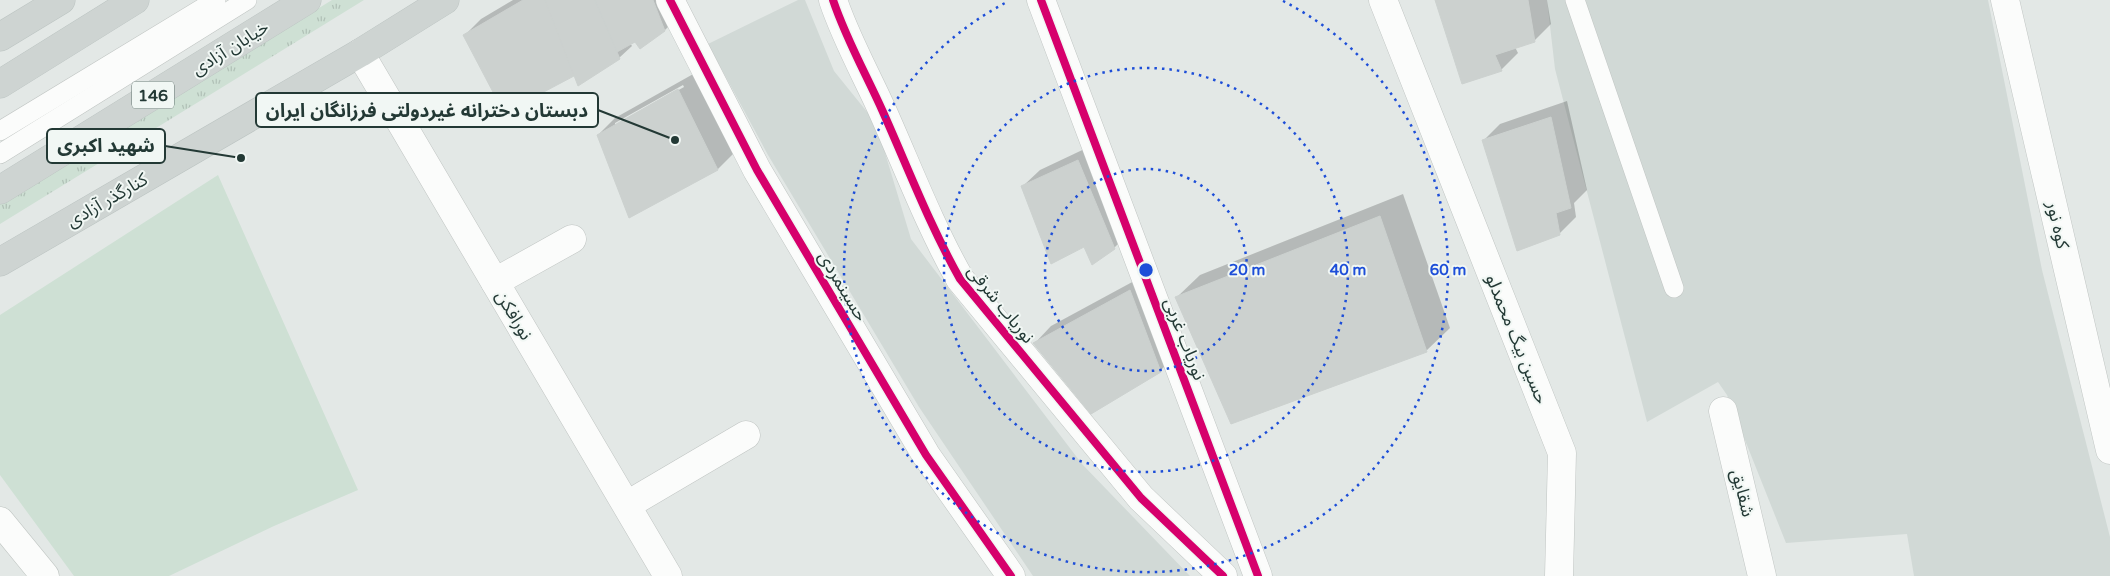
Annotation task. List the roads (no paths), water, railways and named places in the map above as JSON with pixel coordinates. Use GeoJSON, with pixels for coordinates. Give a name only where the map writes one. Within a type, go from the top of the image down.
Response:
{"type":"FeatureCollection","features":[{"type":"Feature","properties":{"kind":"main road"},"geometry":{"type":"LineString","coordinates":[[0,37],[61,0]]}},
{"type":"Feature","properties":{"kind":"main road"},"geometry":{"type":"LineString","coordinates":[[0,84],[135,0]]}},
{"type":"Feature","properties":{"kind":"main road","name":"خیابان آزادی"},"geometry":{"type":"LineString","coordinates":[[0,190],[307,0]]}},
{"type":"Feature","properties":{"kind":"main road","name":"کنارگذر آزادی"},"geometry":{"type":"LineString","coordinates":[[0,262],[360,53],[445,0]]}},
{"type":"Feature","properties":{"kind":"street","name":"حسینمردی"},"geometry":{"type":"LineString","coordinates":[[670,0],[757,170],[926,455],[1011,576]]}},
{"type":"Feature","properties":{"kind":"street","name":"نوریاب شرقی"},"geometry":{"type":"LineString","coordinates":[[833,0],[840,22],[882,110],[944,251],[960,279],[1141,498],[1223,576]]}},
{"type":"Feature","properties":{"kind":"street","name":"نوریاب غربی"},"geometry":{"type":"LineString","coordinates":[[1041,0],[1258,576]]}},
{"type":"Feature","properties":{"kind":"street","name":"حسین بیگ محمدلو"},"geometry":{"type":"LineString","coordinates":[[1383,0],[1562,453],[1559,576]]}},
{"type":"Feature","properties":{"kind":"street","name":"کوه نور"},"geometry":{"type":"LineString","coordinates":[[2005,0],[2110,450]]}},
{"type":"Feature","properties":{"kind":"street","name":"نورافکن"},"geometry":{"type":"LineString","coordinates":[[360,53],[668,576]]}},
{"type":"Feature","properties":{"kind":"street"},"geometry":{"type":"LineString","coordinates":[[495,282],[572,239]]}},
{"type":"Feature","properties":{"kind":"street","name":"شقایق"},"geometry":{"type":"LineString","coordinates":[[1723,411],[1762,576]]}},
{"type":"Feature","properties":{"kind":"street"},"geometry":{"type":"LineString","coordinates":[[627,505],[746,435]]}},
{"type":"Feature","properties":{"kind":"street"},"geometry":{"type":"LineString","coordinates":[[0,521],[45,576]]}},
{"type":"Feature","properties":{"kind":"lane"},"geometry":{"type":"LineString","coordinates":[[0,131],[216,0]]}},
{"type":"Feature","properties":{"kind":"lane"},"geometry":{"type":"LineString","coordinates":[[0,154],[247,0]]}},
{"type":"Feature","properties":{"kind":"lane"},"geometry":{"type":"LineString","coordinates":[[1575,0],[1674,288]]}},
{"type":"Feature","properties":{"kind":"place","name":"دبستان دخترانه غیردولتی فرزانگان ايران"},"geometry":{"type":"Point","coordinates":[675,140]}},
{"type":"Feature","properties":{"kind":"place","name":"شهید اکبری"},"geometry":{"type":"Point","coordinates":[241,158]}}]}
